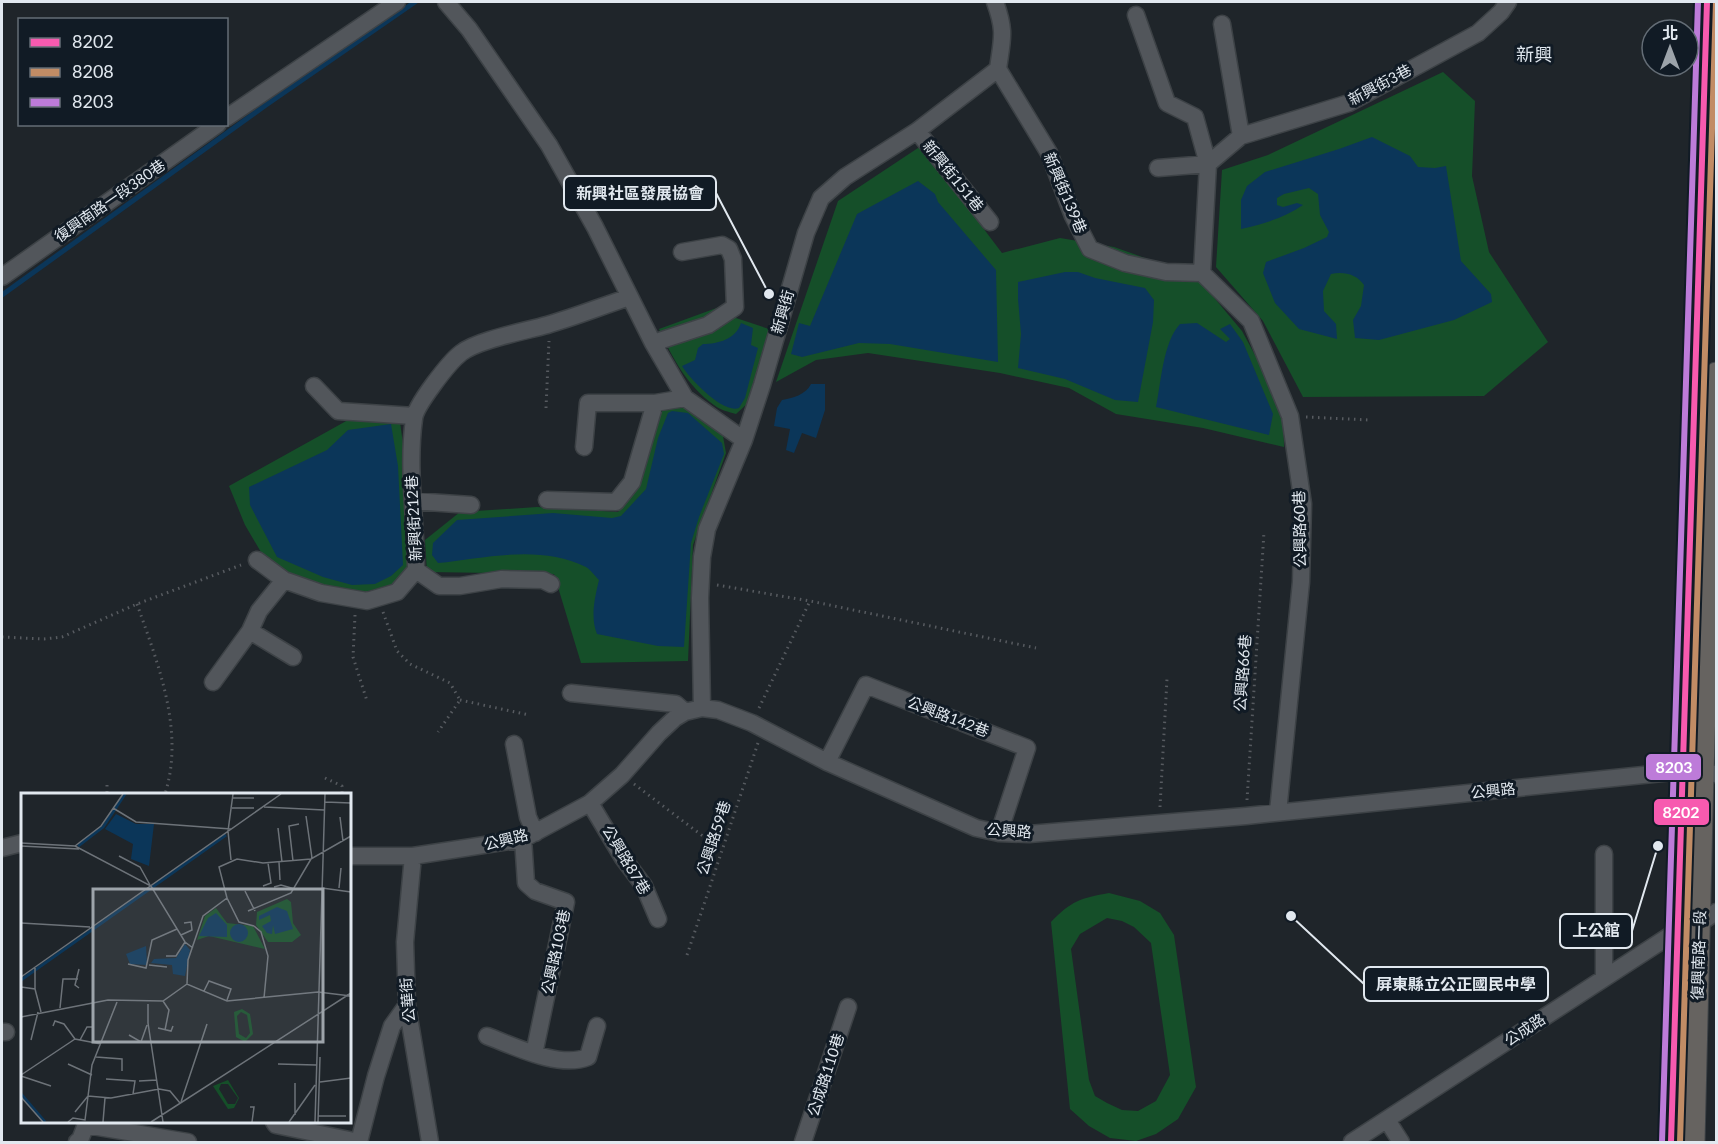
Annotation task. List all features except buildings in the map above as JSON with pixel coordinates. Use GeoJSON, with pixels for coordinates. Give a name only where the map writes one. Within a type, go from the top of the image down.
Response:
{"type":"FeatureCollection","features":[{"type":"Feature","properties":{"kind":"main road","name":"復興南路一段"},"geometry":{"type":"LineString","coordinates":[[1671,1143],[1707,2]]}},
{"type":"Feature","properties":{"kind":"main road","name":"復興南路一段"},"geometry":{"type":"LineString","coordinates":[[1694,1143],[1708,918],[1716,373]]}},
{"type":"Feature","properties":{"kind":"street"},"geometry":{"type":"LineString","coordinates":[[228,117],[397,2]]}},
{"type":"Feature","properties":{"kind":"street"},"geometry":{"type":"LineString","coordinates":[[446,2],[469,29],[549,145],[595,227],[653,343],[685,398],[744,440]]}},
{"type":"Feature","properties":{"kind":"street"},"geometry":{"type":"LineString","coordinates":[[996,2],[1002,21],[1003,40],[998,69]]}},
{"type":"Feature","properties":{"kind":"street","name":"新興街3巷"},"geometry":{"type":"LineString","coordinates":[[1208,164],[1241,136],[1349,103],[1478,33],[1501,12],[1508,2]]}},
{"type":"Feature","properties":{"kind":"street"},"geometry":{"type":"LineString","coordinates":[[1136,15],[1167,103],[1195,117],[1208,164],[1202,273]]}},
{"type":"Feature","properties":{"kind":"street"},"geometry":{"type":"LineString","coordinates":[[1222,24],[1241,136]]}},
{"type":"Feature","properties":{"kind":"street","name":"新興街"},"geometry":{"type":"LineString","coordinates":[[694,710],[702,557],[707,529],[744,440],[806,233],[820,198],[845,177],[917,131],[998,69]]}},
{"type":"Feature","properties":{"kind":"street","name":"新興街139巷"},"geometry":{"type":"LineString","coordinates":[[998,69],[1049,153],[1072,216],[1090,249],[1125,263],[1166,272],[1202,273]]}},
{"type":"Feature","properties":{"kind":"street","name":"復興南路一段380巷"},"geometry":{"type":"LineString","coordinates":[[2,277],[215,126]]}},
{"type":"Feature","properties":{"kind":"street","name":"新興街151巷"},"geometry":{"type":"LineString","coordinates":[[917,131],[990,222]]}},
{"type":"Feature","properties":{"kind":"street"},"geometry":{"type":"LineString","coordinates":[[1158,168],[1208,164]]}},
{"type":"Feature","properties":{"kind":"street"},"geometry":{"type":"LineString","coordinates":[[653,343],[708,325],[735,307],[733,259],[729,249],[722,245],[682,252]]}},
{"type":"Feature","properties":{"kind":"street","name":"公興路60巷"},"geometry":{"type":"LineString","coordinates":[[1202,273],[1251,321],[1290,416],[1303,504],[1301,582],[1278,812]]}},
{"type":"Feature","properties":{"kind":"street","name":"新興街212巷"},"geometry":{"type":"LineString","coordinates":[[257,560],[284,580],[321,593],[367,601],[397,591],[416,570],[411,453],[414,416],[436,380],[461,352],[479,344],[550,324],[630,297]]}},
{"type":"Feature","properties":{"kind":"street"},"geometry":{"type":"LineString","coordinates":[[314,386],[338,411],[414,416]]}},
{"type":"Feature","properties":{"kind":"street"},"geometry":{"type":"LineString","coordinates":[[584,447],[588,403],[655,403],[685,398]]}},
{"type":"Feature","properties":{"kind":"street"},"geometry":{"type":"LineString","coordinates":[[547,500],[616,502],[632,482],[655,403]]}},
{"type":"Feature","properties":{"kind":"street"},"geometry":{"type":"LineString","coordinates":[[413,501],[471,505]]}},
{"type":"Feature","properties":{"kind":"street"},"geometry":{"type":"LineString","coordinates":[[416,570],[439,586],[502,579],[543,580],[551,584]]}},
{"type":"Feature","properties":{"kind":"street"},"geometry":{"type":"LineString","coordinates":[[213,682],[250,631],[259,611],[284,580]]}},
{"type":"Feature","properties":{"kind":"street"},"geometry":{"type":"LineString","coordinates":[[250,631],[293,657]]}},
{"type":"Feature","properties":{"kind":"street","name":"公興路142巷"},"geometry":{"type":"LineString","coordinates":[[827,762],[866,685],[1027,748],[999,833]]}},
{"type":"Feature","properties":{"kind":"street"},"geometry":{"type":"LineString","coordinates":[[571,693],[676,704],[694,710]]}},
{"type":"Feature","properties":{"kind":"street","name":"公興路"},"geometry":{"type":"LineString","coordinates":[[351,856],[413,856],[529,836],[590,803],[622,775],[675,718],[694,710],[718,710],[758,726],[827,762],[975,828],[999,833],[1029,834],[1246,816],[1682,771],[1710,773]]}},
{"type":"Feature","properties":{"kind":"street"},"geometry":{"type":"LineString","coordinates":[[514,744],[528,817],[529,836]]}},
{"type":"Feature","properties":{"kind":"street","name":"公興路87巷"},"geometry":{"type":"LineString","coordinates":[[590,803],[623,858],[644,886],[658,919]]}},
{"type":"Feature","properties":{"kind":"street","name":"公興路103巷"},"geometry":{"type":"LineString","coordinates":[[529,836],[526,883],[535,891],[566,902],[534,1054]]}},
{"type":"Feature","properties":{"kind":"street"},"geometry":{"type":"LineString","coordinates":[[2,848],[21,843]]}},
{"type":"Feature","properties":{"kind":"street"},"geometry":{"type":"LineString","coordinates":[[1604,854],[1604,978]]}},
{"type":"Feature","properties":{"kind":"street","name":"公華街"},"geometry":{"type":"LineString","coordinates":[[413,856],[405,942],[407,1005],[430,1143]]}},
{"type":"Feature","properties":{"kind":"street","name":"公成路"},"geometry":{"type":"LineString","coordinates":[[1352,1143],[1677,931],[1708,918]]}},
{"type":"Feature","properties":{"kind":"street"},"geometry":{"type":"LineString","coordinates":[[275,1123],[359,1142],[392,1026],[407,1005]]}},
{"type":"Feature","properties":{"kind":"street","name":"公成路110巷"},"geometry":{"type":"LineString","coordinates":[[803,1143],[848,1007]]}},
{"type":"Feature","properties":{"kind":"street"},"geometry":{"type":"LineString","coordinates":[[487,1036],[534,1054],[579,1060],[588,1057],[597,1026]]}},
{"type":"Feature","properties":{"kind":"street"},"geometry":{"type":"LineString","coordinates":[[1387,1120],[1401,1143]]}},
{"type":"Feature","properties":{"kind":"street"},"geometry":{"type":"LineString","coordinates":[[77,1143],[87,1123],[188,1143]]}},
{"type":"Feature","properties":{"kind":"path"},"geometry":{"type":"LineString","coordinates":[[546,408],[550,324]]}},
{"type":"Feature","properties":{"kind":"path"},"geometry":{"type":"LineString","coordinates":[[1290,416],[1369,420]]}},
{"type":"Feature","properties":{"kind":"path","name":"公興路66巷"},"geometry":{"type":"LineString","coordinates":[[1246,816],[1264,532]]}},
{"type":"Feature","properties":{"kind":"path"},"geometry":{"type":"LineString","coordinates":[[2,637],[44,639],[62,637],[137,604],[257,560]]}},
{"type":"Feature","properties":{"kind":"path"},"geometry":{"type":"LineString","coordinates":[[701,583],[810,601],[1036,648]]}},
{"type":"Feature","properties":{"kind":"path"},"geometry":{"type":"LineString","coordinates":[[378,597],[397,651],[410,664],[450,683],[460,700],[529,715]]}},
{"type":"Feature","properties":{"kind":"path"},"geometry":{"type":"LineString","coordinates":[[355,599],[353,657],[367,701]]}},
{"type":"Feature","properties":{"kind":"path","name":"公興路59巷"},"geometry":{"type":"LineString","coordinates":[[687,955],[758,726],[810,601]]}},
{"type":"Feature","properties":{"kind":"path"},"geometry":{"type":"LineString","coordinates":[[137,604],[162,675],[173,743],[171,775],[166,793]]}},
{"type":"Feature","properties":{"kind":"path"},"geometry":{"type":"LineString","coordinates":[[1159,823],[1167,679]]}},
{"type":"Feature","properties":{"kind":"path"},"geometry":{"type":"LineString","coordinates":[[438,732],[460,700]]}},
{"type":"Feature","properties":{"kind":"path"},"geometry":{"type":"LineString","coordinates":[[622,775],[712,843]]}},
{"type":"Feature","properties":{"kind":"path"},"geometry":{"type":"LineString","coordinates":[[326,778],[342,786],[342,793]]}},
{"type":"Feature","properties":{"kind":"path"},"geometry":{"type":"LineString","coordinates":[[107,785],[107,793]]}},
{"type":"Feature","properties":{"kind":"green space"},"geometry":{"type":"Polygon","coordinates":[[[1443,72],[1475,101],[1472,176],[1489,252],[1548,342],[1484,396],[1303,397],[1263,321],[1216,267],[1222,170],[1268,155],[1443,72]]]}},
{"type":"Feature","properties":{"kind":"green space"},"geometry":{"type":"Polygon","coordinates":[[[921,146],[1002,253],[1060,238],[1114,247],[1196,276],[1242,331],[1283,407],[1284,447],[1203,428],[1116,414],[1069,388],[1000,373],[868,353],[816,360],[776,382],[838,201],[921,146]]]}},
{"type":"Feature","properties":{"kind":"green space"},"geometry":{"type":"Polygon","coordinates":[[[722,306],[730,316],[769,329],[747,404],[736,414],[716,407],[696,389],[675,360],[659,329],[722,306]]]}},
{"type":"Feature","properties":{"kind":"green space"},"geometry":{"type":"Polygon","coordinates":[[[663,407],[684,407],[723,436],[726,453],[693,545],[688,661],[581,663],[554,574],[427,572],[425,540],[460,512],[537,507],[618,512],[641,483],[663,407]]]}},
{"type":"Feature","properties":{"kind":"green space"},"geometry":{"type":"Polygon","coordinates":[[[348,420],[400,422],[407,473],[412,562],[393,584],[362,593],[317,586],[268,564],[245,525],[229,486],[348,420]]]}},
{"type":"Feature","properties":{"kind":"green space"},"geometry":{"type":"Polygon","coordinates":[[[1109,893],[1140,901],[1160,913],[1174,935],[1196,1087],[1178,1119],[1156,1134],[1136,1141],[1110,1138],[1089,1126],[1070,1109],[1051,922],[1071,905],[1084,899],[1109,893]],[[1107,918],[1080,934],[1071,949],[1089,1080],[1095,1096],[1122,1110],[1138,1111],[1156,1101],[1170,1075],[1151,943],[1134,927],[1122,921],[1107,918]]]}},
{"type":"Feature","properties":{"kind":"water"},"geometry":{"type":"Polygon","coordinates":[[[1372,137],[1410,156],[1418,167],[1446,166],[1461,261],[1491,294],[1492,302],[1454,320],[1379,340],[1355,338],[1353,320],[1361,306],[1364,285],[1354,276],[1336,273],[1331,274],[1323,291],[1324,311],[1336,324],[1337,339],[1299,329],[1275,303],[1263,273],[1266,262],[1327,237],[1329,232],[1320,215],[1318,194],[1309,188],[1284,194],[1277,198],[1277,205],[1283,207],[1297,203],[1303,205],[1273,220],[1241,229],[1241,200],[1247,186],[1265,172],[1372,137]]]}},
{"type":"Feature","properties":{"kind":"water"},"geometry":{"type":"Polygon","coordinates":[[[918,181],[935,194],[938,202],[996,270],[998,362],[890,344],[859,343],[802,357],[791,354],[799,323],[810,326],[857,214],[918,181]]]}},
{"type":"Feature","properties":{"kind":"water"},"geometry":{"type":"Polygon","coordinates":[[[1065,272],[1078,272],[1095,278],[1145,288],[1154,300],[1153,322],[1138,402],[1115,400],[1065,379],[1018,368],[1021,334],[1018,282],[1065,272]]]}},
{"type":"Feature","properties":{"kind":"water"},"geometry":{"type":"Polygon","coordinates":[[[741,323],[753,328],[751,345],[758,348],[745,398],[739,408],[732,408],[716,401],[692,379],[682,366],[695,360],[698,348],[703,344],[715,343],[731,337],[741,323]]]}},
{"type":"Feature","properties":{"kind":"water"},"geometry":{"type":"Polygon","coordinates":[[[1197,323],[1226,342],[1230,339],[1220,329],[1230,324],[1243,342],[1273,414],[1269,435],[1156,407],[1166,352],[1174,332],[1180,324],[1197,323]]]}},
{"type":"Feature","properties":{"kind":"water"},"geometry":{"type":"Polygon","coordinates":[[[811,384],[825,384],[825,410],[816,438],[802,433],[794,453],[786,450],[790,429],[774,426],[777,408],[782,400],[802,393],[811,384]]]}},
{"type":"Feature","properties":{"kind":"water"},"geometry":{"type":"Polygon","coordinates":[[[672,411],[688,413],[722,443],[724,454],[691,543],[684,647],[658,646],[597,634],[594,614],[599,580],[586,567],[568,560],[550,556],[512,554],[438,563],[432,555],[433,543],[457,520],[553,513],[612,518],[621,516],[646,489],[658,438],[668,413],[672,411]]]}},
{"type":"Feature","properties":{"kind":"water"},"geometry":{"type":"Polygon","coordinates":[[[391,424],[398,466],[403,565],[391,576],[375,584],[352,585],[323,577],[277,557],[250,505],[249,487],[327,450],[348,430],[391,424]]]}},
{"type":"Feature","properties":{"kind":"waterway"},"geometry":{"type":"LineString","coordinates":[[2,295],[266,105],[415,2]]}},
{"type":"Feature","properties":{"kind":"transit line","name":"8203"},"geometry":{"type":"LineString","coordinates":[[1662,1142],[1698,2]]}},
{"type":"Feature","properties":{"kind":"transit line","name":"8202"},"geometry":{"type":"LineString","coordinates":[[1671,1142],[1707,2]]}},
{"type":"Feature","properties":{"kind":"transit line","name":"8208"},"geometry":{"type":"LineString","coordinates":[[1680,1142],[1716,2]]}},
{"type":"Feature","properties":{"kind":"place","name":"新興社區發展協會"},"geometry":{"type":"Point","coordinates":[769,294]}},
{"type":"Feature","properties":{"kind":"place","name":"上公館"},"geometry":{"type":"Point","coordinates":[1658,846]}},
{"type":"Feature","properties":{"kind":"place","name":"屏東縣立公正國民中學"},"geometry":{"type":"Point","coordinates":[1291,916]}},
{"type":"Feature","properties":{"kind":"district","name":"新興"},"geometry":{"type":"Point","coordinates":[1534,55]}}]}
